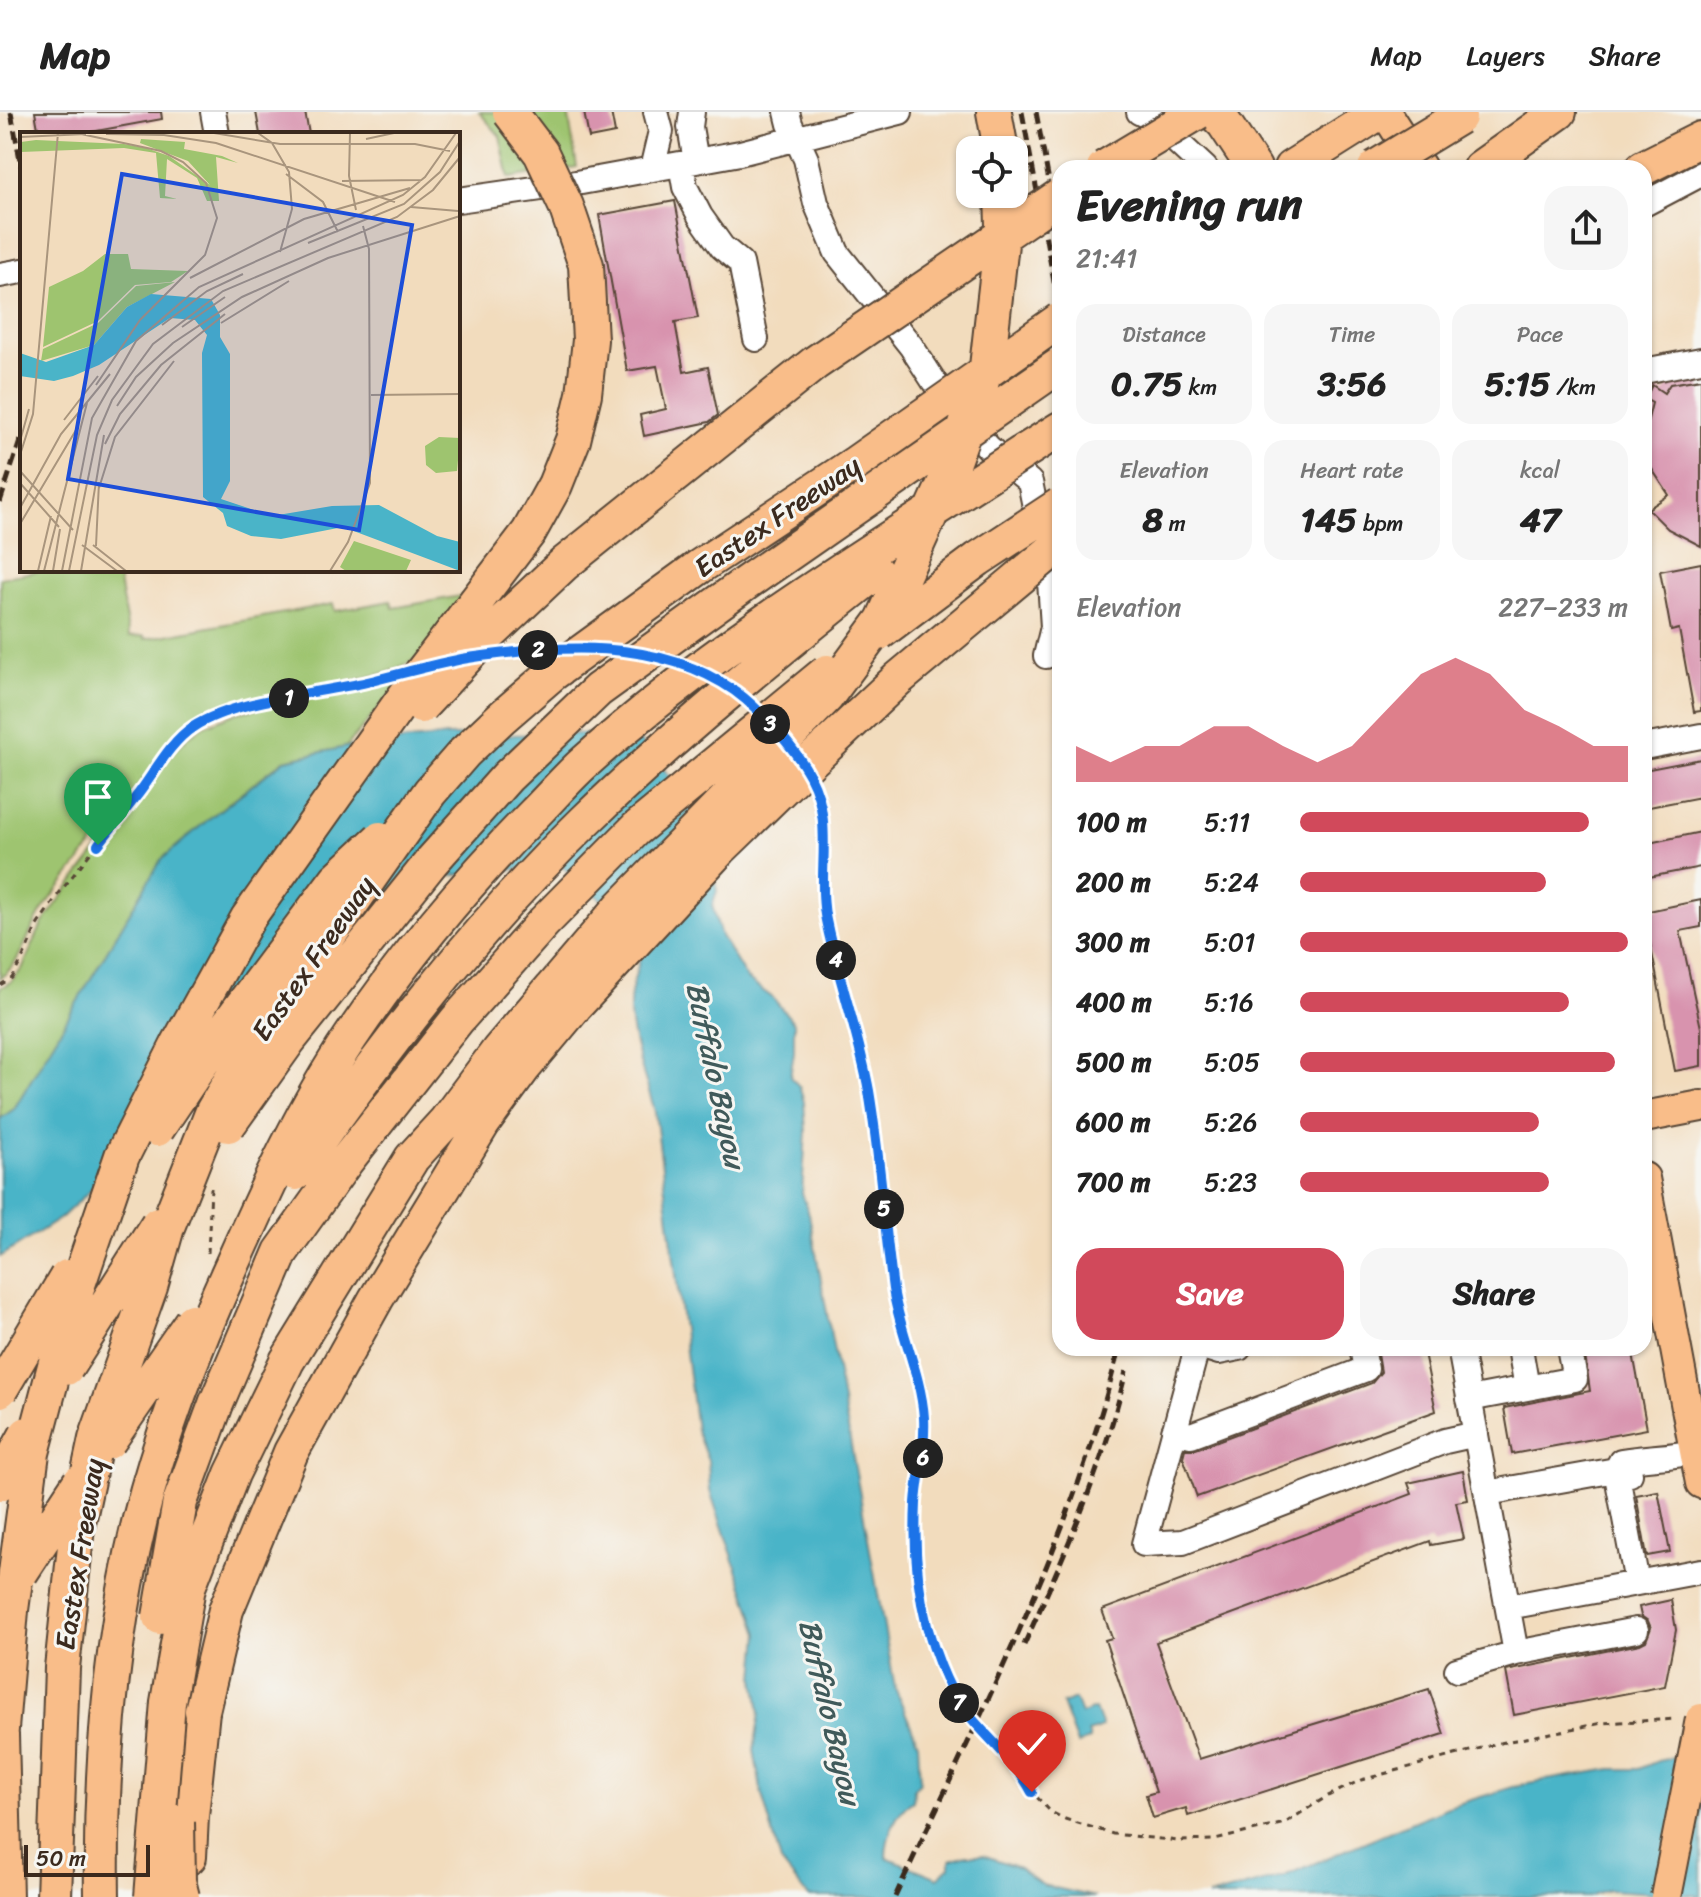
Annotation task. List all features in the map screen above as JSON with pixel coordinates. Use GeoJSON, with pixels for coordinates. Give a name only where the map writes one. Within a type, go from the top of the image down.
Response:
{"type":"FeatureCollection","features":[{"type":"Feature","properties":{"kind":"highway"},"geometry":{"type":"LineString","coordinates":[[5,1897],[0,1738],[11,1610],[32,1453],[71,1305],[117,1171],[179,1043],[248,918],[423,671],[529,532],[555,485],[573,440],[584,394],[590,340],[586,265],[566,206],[541,153],[510,112]]}},
{"type":"Feature","properties":{"kind":"highway"},"geometry":{"type":"LineString","coordinates":[[994,112],[998,136]]}},
{"type":"Feature","properties":{"kind":"highway"},"geometry":{"type":"LineString","coordinates":[[1117,160],[1198,112]]}},
{"type":"Feature","properties":{"kind":"highway"},"geometry":{"type":"LineString","coordinates":[[1213,112],[1249,160]]}},
{"type":"Feature","properties":{"kind":"highway"},"geometry":{"type":"LineString","coordinates":[[1304,160],[1383,112]]}},
{"type":"Feature","properties":{"kind":"highway"},"geometry":{"type":"LineString","coordinates":[[1491,160],[1559,112]]}},
{"type":"Feature","properties":{"kind":"highway"},"geometry":{"type":"LineString","coordinates":[[1388,160],[1463,115]]}},
{"type":"Feature","properties":{"kind":"highway"},"geometry":{"type":"LineString","coordinates":[[1652,164],[1701,139]]}},
{"type":"Feature","properties":{"kind":"highway"},"geometry":{"type":"LineString","coordinates":[[322,814],[474,649],[564,564],[815,363],[1052,201]]}},
{"type":"Feature","properties":{"kind":"highway"},"geometry":{"type":"LineString","coordinates":[[150,1897],[168,1702],[188,1587],[232,1474],[287,1361],[412,1158],[446,1121],[499,1050],[620,908],[827,696],[883,620],[947,478],[987,367],[1002,208]]}},
{"type":"Feature","properties":{"kind":"highway","name":"Eastex Freeway"},"geometry":{"type":"LineString","coordinates":[[54,1897],[62,1668],[77,1527],[96,1439],[150,1287],[167,1227],[213,1111],[251,1046],[430,792],[464,753],[553,673],[699,567],[856,463],[1052,326]]}},
{"type":"Feature","properties":{"kind":"highway"},"geometry":{"type":"LineString","coordinates":[[0,1483],[97,1316],[167,1210],[288,1041],[432,861],[507,777],[598,690],[1052,371]]}},
{"type":"Feature","properties":{"kind":"highway","name":"Eastex Freeway"},"geometry":{"type":"LineString","coordinates":[[102,1897],[101,1830],[107,1716],[121,1616],[140,1519],[173,1404],[213,1306],[275,1171],[348,1041],[405,962],[484,865],[585,763],[692,676],[773,616],[1052,434]]}},
{"type":"Feature","properties":{"kind":"highway"},"geometry":{"type":"LineString","coordinates":[[0,1604],[70,1496],[346,1101],[410,1016],[491,920],[584,822],[724,695],[1022,453]]}},
{"type":"Feature","properties":{"kind":"highway"},"geometry":{"type":"LineString","coordinates":[[150,1897],[145,1787],[156,1642],[180,1502],[216,1404],[281,1252],[346,1161],[457,1020],[544,922],[636,829],[804,689],[978,559],[1052,510]]}},
{"type":"Feature","properties":{"kind":"highway"},"geometry":{"type":"LineString","coordinates":[[185,1897],[202,1711],[226,1610],[291,1452],[376,1299],[483,1123],[568,1014],[720,849],[898,679],[1052,551]]}},
{"type":"Feature","properties":{"kind":"highway"},"geometry":{"type":"LineString","coordinates":[[0,1390],[169,1109],[221,1034],[337,879],[430,792]]}},
{"type":"Feature","properties":{"kind":"highway"},"geometry":{"type":"LineString","coordinates":[[185,1897],[178,1881],[177,1832],[185,1724],[204,1619],[219,1567],[255,1469],[319,1343],[446,1121]]}},
{"type":"Feature","properties":{"kind":"main road"},"geometry":{"type":"LineString","coordinates":[[1383,112],[1416,160]]}},
{"type":"Feature","properties":{"kind":"main road"},"geometry":{"type":"LineString","coordinates":[[1652,1115],[1701,1106]]}},
{"type":"Feature","properties":{"kind":"main road"},"geometry":{"type":"LineString","coordinates":[[1652,1229],[1699,1459]]}},
{"type":"Feature","properties":{"kind":"main road"},"geometry":{"type":"LineString","coordinates":[[1666,1897],[1694,1719]]}},
{"type":"Feature","properties":{"kind":"street"},"geometry":{"type":"LineString","coordinates":[[213,112],[217,132]]}},
{"type":"Feature","properties":{"kind":"street"},"geometry":{"type":"LineString","coordinates":[[652,169],[661,131],[656,112]]}},
{"type":"Feature","properties":{"kind":"street"},"geometry":{"type":"LineString","coordinates":[[692,112],[685,187],[700,216],[722,247],[741,263],[756,339]]}},
{"type":"Feature","properties":{"kind":"street"},"geometry":{"type":"LineString","coordinates":[[787,112],[806,159],[816,203],[837,253],[911,346],[948,403],[989,448],[1030,482],[1050,581],[1052,612]]}},
{"type":"Feature","properties":{"kind":"street"},"geometry":{"type":"LineString","coordinates":[[460,200],[576,183],[688,162],[798,140],[900,112]]}},
{"type":"Feature","properties":{"kind":"street"},"geometry":{"type":"LineString","coordinates":[[1139,112],[1161,127],[1196,160]]}},
{"type":"Feature","properties":{"kind":"street"},"geometry":{"type":"LineString","coordinates":[[1652,200],[1701,174]]}},
{"type":"Feature","properties":{"kind":"street"},"geometry":{"type":"LineString","coordinates":[[0,275],[20,271]]}},
{"type":"Feature","properties":{"kind":"street"},"geometry":{"type":"LineString","coordinates":[[1652,369],[1701,360]]}},
{"type":"Feature","properties":{"kind":"street"},"geometry":{"type":"LineString","coordinates":[[1046,656],[1052,631]]}},
{"type":"Feature","properties":{"kind":"street"},"geometry":{"type":"LineString","coordinates":[[1652,745],[1701,736]]}},
{"type":"Feature","properties":{"kind":"street"},"geometry":{"type":"LineString","coordinates":[[1195,1356],[1144,1544],[1183,1542],[1445,1441],[1476,1434]]}},
{"type":"Feature","properties":{"kind":"street"},"geometry":{"type":"LineString","coordinates":[[1174,1431],[1191,1435],[1366,1369],[1364,1356]]}},
{"type":"Feature","properties":{"kind":"street"},"geometry":{"type":"LineString","coordinates":[[1461,1356],[1516,1653]]}},
{"type":"Feature","properties":{"kind":"street"},"geometry":{"type":"LineString","coordinates":[[1521,1356],[1527,1388]]}},
{"type":"Feature","properties":{"kind":"street"},"geometry":{"type":"LineString","coordinates":[[1469,1399],[1575,1379],[1571,1356]]}},
{"type":"Feature","properties":{"kind":"street"},"geometry":{"type":"LineString","coordinates":[[1487,1493],[1616,1470],[1626,1474],[1660,1467],[1666,1458],[1699,1459]]}},
{"type":"Feature","properties":{"kind":"street"},"geometry":{"type":"LineString","coordinates":[[1616,1470],[1637,1583]]}},
{"type":"Feature","properties":{"kind":"street"},"geometry":{"type":"LineString","coordinates":[[1508,1607],[1701,1571]]}},
{"type":"Feature","properties":{"kind":"street"},"geometry":{"type":"LineString","coordinates":[[1457,1670],[1516,1653],[1636,1630]]}},
{"type":"Feature","properties":{"kind":"path"},"geometry":{"type":"LineString","coordinates":[[498,654],[542,650]]}},
{"type":"Feature","properties":{"kind":"path"},"geometry":{"type":"LineString","coordinates":[[0,985],[12,978],[36,927],[57,896],[167,754],[190,729],[242,708],[395,675]]}},
{"type":"Feature","properties":{"kind":"path"},"geometry":{"type":"LineString","coordinates":[[815,788],[826,830],[822,873],[825,921],[860,1044],[894,1295],[924,1413],[925,1446],[916,1499],[915,1545],[925,1618],[931,1641],[959,1702],[1010,1757],[1032,1792],[1051,1812],[1113,1834],[1179,1841],[1215,1840],[1285,1823],[1326,1797],[1361,1780],[1500,1743],[1602,1723],[1694,1719]]}},
{"type":"Feature","properties":{"kind":"green space"},"geometry":{"type":"Polygon","coordinates":[[[479,112],[568,112],[577,167],[509,178],[500,136],[479,112]]]}},
{"type":"Feature","properties":{"kind":"green space"},"geometry":{"type":"Polygon","coordinates":[[[33,572],[117,572],[129,637],[144,636],[145,639],[333,604],[335,611],[391,601],[393,608],[472,594],[420,658],[389,672],[228,707],[183,728],[43,909],[14,964],[0,978],[0,578],[33,572]]]}},
{"type":"Feature","properties":{"kind":"green space"},"geometry":{"type":"Polygon","coordinates":[[[410,672],[346,747],[284,760],[161,860],[14,1109],[0,1119],[0,988],[12,981],[22,969],[42,924],[173,752],[191,734],[237,713],[364,687],[410,672]]]}},
{"type":"Feature","properties":{"kind":"water","name":"Buffalo Bayou"},"geometry":{"type":"Polygon","coordinates":[[[633,733],[701,813],[717,891],[712,905],[721,936],[747,979],[773,998],[794,1023],[790,1077],[799,1086],[804,1102],[806,1132],[802,1193],[809,1214],[895,1688],[918,1743],[920,1782],[914,1789],[913,1801],[893,1825],[886,1857],[938,1878],[950,1867],[950,1860],[966,1855],[983,1855],[1019,1868],[1042,1885],[1095,1897],[809,1897],[781,1862],[762,1795],[754,1750],[760,1713],[755,1678],[759,1633],[710,1491],[708,1461],[696,1430],[655,1112],[631,1022],[632,987],[647,938],[560,865],[418,879],[61,1218],[0,1257],[0,1119],[14,1109],[161,860],[211,817],[285,760],[346,747],[447,736],[633,733]]]}},
{"type":"Feature","properties":{"kind":"water"},"geometry":{"type":"Polygon","coordinates":[[[1075,1699],[1081,1714],[1095,1709],[1102,1727],[1088,1732],[1090,1740],[1077,1744],[1062,1704],[1075,1699]]]}},
{"type":"Feature","properties":{"kind":"water"},"geometry":{"type":"Polygon","coordinates":[[[1701,1752],[1701,1896],[1608,1890],[1589,1897],[1208,1897],[1282,1877],[1448,1807],[1523,1784],[1611,1769],[1639,1769],[1658,1761],[1701,1752]]]}},
{"type":"Feature","properties":{"kind":"building"},"geometry":{"type":"Polygon","coordinates":[[[35,112],[161,112],[162,119],[91,132],[39,132],[35,112]]]}},
{"type":"Feature","properties":{"kind":"building"},"geometry":{"type":"Polygon","coordinates":[[[256,112],[305,112],[309,132],[260,132],[256,112]]]}},
{"type":"Feature","properties":{"kind":"building"},"geometry":{"type":"Polygon","coordinates":[[[584,112],[611,112],[615,133],[589,138],[584,112]]]}},
{"type":"Feature","properties":{"kind":"building"},"geometry":{"type":"Polygon","coordinates":[[[675,201],[698,318],[675,322],[684,372],[708,367],[718,415],[709,422],[644,436],[640,415],[666,409],[657,366],[627,371],[599,215],[675,201]]]}},
{"type":"Feature","properties":{"kind":"building"},"geometry":{"type":"Polygon","coordinates":[[[1701,379],[1701,546],[1668,529],[1652,513],[1652,506],[1669,495],[1652,469],[1652,385],[1664,393],[1670,384],[1701,379]]]}},
{"type":"Feature","properties":{"kind":"building"},"geometry":{"type":"Polygon","coordinates":[[[1701,563],[1701,711],[1694,712],[1679,629],[1671,631],[1660,571],[1701,563]]]}},
{"type":"Feature","properties":{"kind":"building"},"geometry":{"type":"Polygon","coordinates":[[[1701,759],[1701,797],[1652,806],[1652,768],[1701,759]]]}},
{"type":"Feature","properties":{"kind":"building"},"geometry":{"type":"Polygon","coordinates":[[[1701,832],[1701,867],[1652,876],[1652,842],[1701,832]]]}},
{"type":"Feature","properties":{"kind":"building"},"geometry":{"type":"Polygon","coordinates":[[[1701,900],[1701,927],[1680,931],[1701,1028],[1701,1066],[1675,1071],[1652,953],[1652,910],[1701,900]]]}},
{"type":"Feature","properties":{"kind":"building"},"geometry":{"type":"Polygon","coordinates":[[[1378,1356],[1425,1356],[1436,1411],[1197,1497],[1183,1457],[1185,1449],[1196,1449],[1372,1383],[1381,1372],[1378,1356]]]}},
{"type":"Feature","properties":{"kind":"building"},"geometry":{"type":"Polygon","coordinates":[[[1585,1356],[1633,1356],[1647,1429],[1512,1454],[1504,1408],[1590,1391],[1585,1356]]]}},
{"type":"Feature","properties":{"kind":"building"},"geometry":{"type":"Polygon","coordinates":[[[1463,1471],[1468,1500],[1456,1502],[1464,1539],[1431,1545],[1430,1541],[1156,1642],[1199,1759],[1429,1689],[1444,1734],[1188,1816],[1186,1808],[1153,1818],[1146,1795],[1156,1792],[1105,1640],[1112,1638],[1102,1610],[1412,1494],[1408,1483],[1463,1471]]]}},
{"type":"Feature","properties":{"kind":"building"},"geometry":{"type":"Polygon","coordinates":[[[1658,1491],[1670,1552],[1647,1556],[1636,1495],[1658,1491]]]}},
{"type":"Feature","properties":{"kind":"building"},"geometry":{"type":"Polygon","coordinates":[[[1671,1600],[1676,1630],[1665,1686],[1514,1715],[1506,1671],[1640,1644],[1646,1641],[1651,1628],[1641,1616],[1639,1607],[1671,1600]]]}},
{"type":"Feature","properties":{"kind":"railway"},"geometry":{"type":"LineString","coordinates":[[11,112],[20,159]]}},
{"type":"Feature","properties":{"kind":"railway"},"geometry":{"type":"LineString","coordinates":[[1022,112],[1052,271]]}},
{"type":"Feature","properties":{"kind":"railway"},"geometry":{"type":"LineString","coordinates":[[1036,112],[1052,197]]}},
{"type":"Feature","properties":{"kind":"railway"},"geometry":{"type":"LineString","coordinates":[[0,502],[20,441]]}},
{"type":"Feature","properties":{"kind":"railway"},"geometry":{"type":"LineString","coordinates":[[895,1897],[990,1695],[1049,1559],[1076,1490],[1117,1356]]}},
{"type":"Feature","properties":{"kind":"railway"},"geometry":{"type":"LineString","coordinates":[[1024,1645],[1095,1476],[1126,1371]]}},
{"type":"Feature","properties":{"kind":"route"},"geometry":{"type":"LineString","coordinates":[[98,845],[167,754],[190,729],[219,715],[254,705],[367,682],[436,663],[570,648],[636,652],[687,666],[736,692],[776,730],[810,775],[826,830],[822,873],[825,921],[860,1044],[894,1295],[924,1413],[925,1446],[916,1499],[915,1545],[925,1618],[931,1641],[959,1702],[1010,1757],[1032,1792]]}}]}
